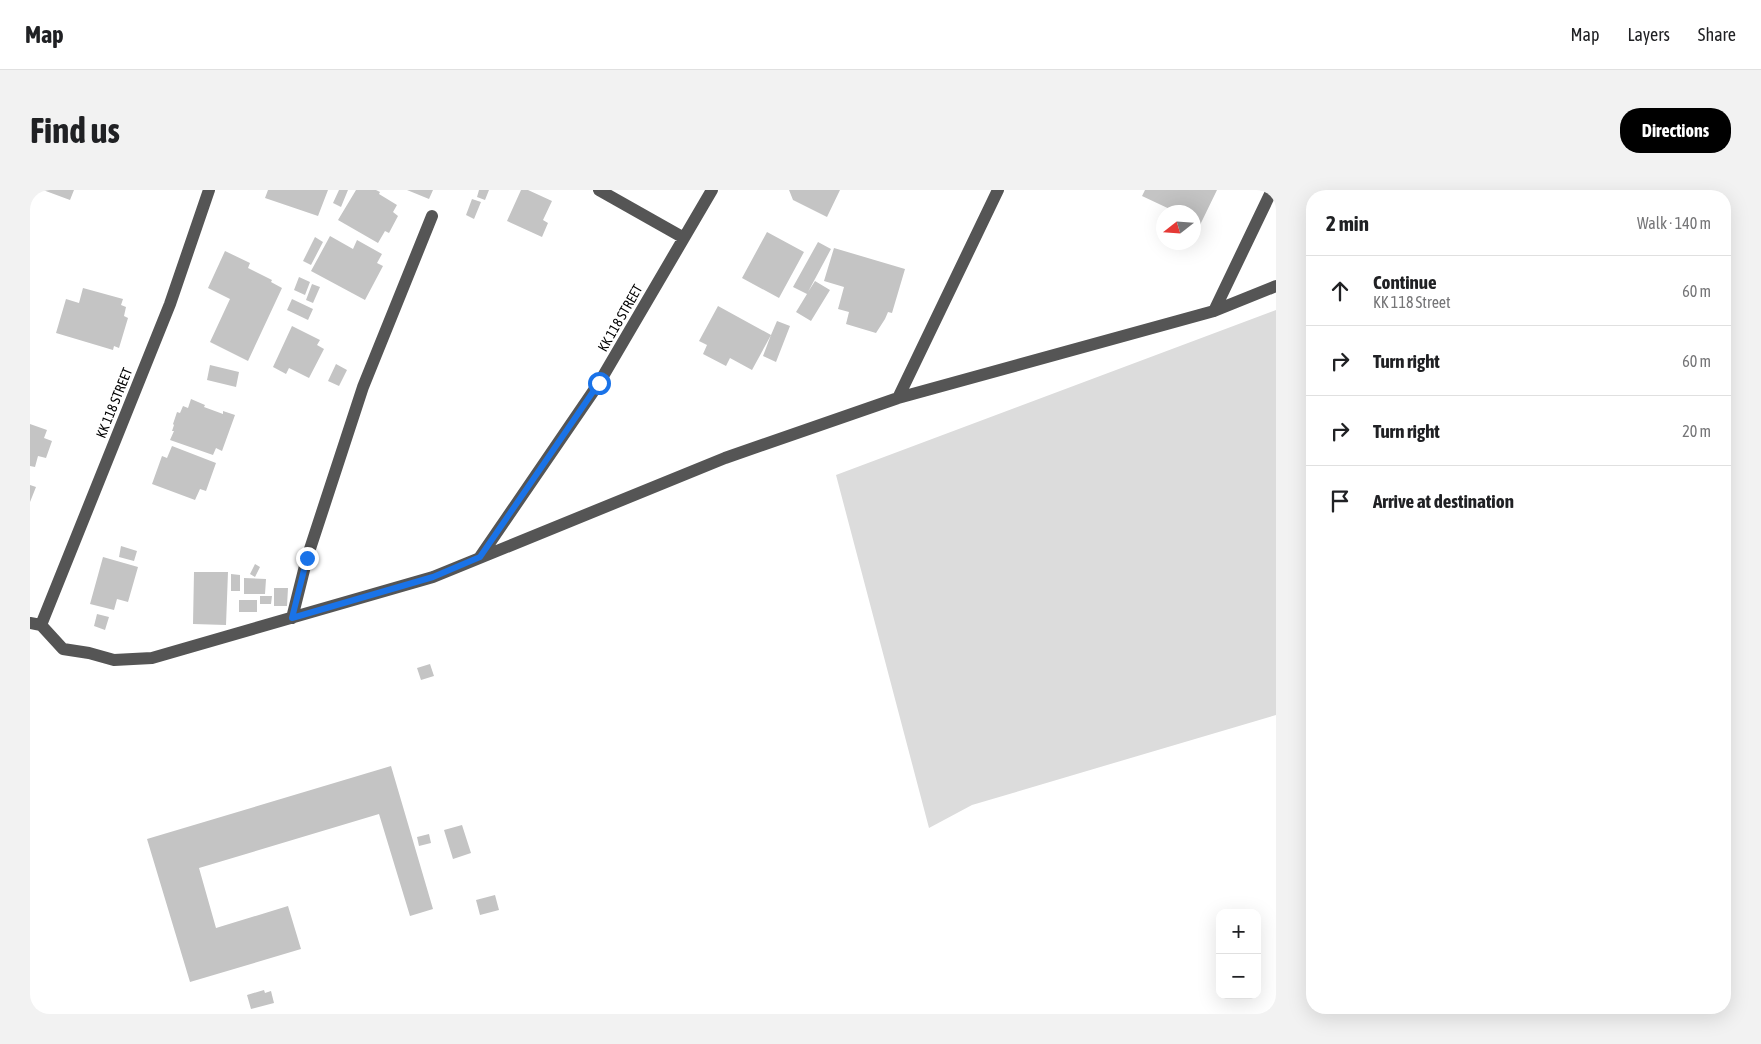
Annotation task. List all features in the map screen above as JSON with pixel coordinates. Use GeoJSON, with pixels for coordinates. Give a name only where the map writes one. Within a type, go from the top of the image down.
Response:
{"type":"FeatureCollection","features":[{"type":"Feature","properties":{"kind":"street","name":"KK 118 STREET"},"geometry":{"type":"LineString","coordinates":[[36,624],[170,304],[209,190]]}},
{"type":"Feature","properties":{"kind":"street"},"geometry":{"type":"LineString","coordinates":[[599,190],[684,238]]}},
{"type":"Feature","properties":{"kind":"street","name":"KK 118 STREET"},"geometry":{"type":"LineString","coordinates":[[480,557],[599,383],[712,190]]}},
{"type":"Feature","properties":{"kind":"street"},"geometry":{"type":"LineString","coordinates":[[898,398],[998,190]]}},
{"type":"Feature","properties":{"kind":"street"},"geometry":{"type":"LineString","coordinates":[[1214,311],[1272,190]]}},
{"type":"Feature","properties":{"kind":"street"},"geometry":{"type":"LineString","coordinates":[[292,618],[307,558],[363,387],[432,216]]}},
{"type":"Feature","properties":{"kind":"street"},"geometry":{"type":"LineString","coordinates":[[36,624],[63,649],[89,653],[114,660],[152,658],[433,577],[725,458],[898,398],[1214,311],[1276,286]]}},
{"type":"Feature","properties":{"kind":"shaded area"},"geometry":{"type":"Polygon","coordinates":[[[1276,310],[1276,715],[972,805],[929,828],[836,475],[1276,310]]]}},
{"type":"Feature","properties":{"kind":"building"},"geometry":{"type":"Polygon","coordinates":[[[43,190],[74,190],[70,200],[43,190]]]}},
{"type":"Feature","properties":{"kind":"building"},"geometry":{"type":"Polygon","coordinates":[[[268,190],[328,190],[318,216],[265,198],[268,190]]]}},
{"type":"Feature","properties":{"kind":"building"},"geometry":{"type":"Polygon","coordinates":[[[339,190],[348,190],[341,207],[333,203],[339,190]]]}},
{"type":"Feature","properties":{"kind":"building"},"geometry":{"type":"Polygon","coordinates":[[[356,190],[376,190],[380,192],[379,194],[397,205],[393,212],[398,216],[389,233],[385,231],[378,243],[338,220],[356,190]]]}},
{"type":"Feature","properties":{"kind":"building"},"geometry":{"type":"Polygon","coordinates":[[[407,190],[433,190],[429,199],[407,190]]]}},
{"type":"Feature","properties":{"kind":"building"},"geometry":{"type":"Polygon","coordinates":[[[479,190],[489,190],[485,200],[477,197],[479,190]]]}},
{"type":"Feature","properties":{"kind":"building"},"geometry":{"type":"Polygon","coordinates":[[[521,190],[528,190],[552,201],[543,220],[548,223],[542,237],[507,221],[521,190]]]}},
{"type":"Feature","properties":{"kind":"building"},"geometry":{"type":"Polygon","coordinates":[[[789,190],[840,190],[827,217],[793,200],[789,190]]]}},
{"type":"Feature","properties":{"kind":"building"},"geometry":{"type":"Polygon","coordinates":[[[1145,190],[1217,190],[1201,223],[1201,205],[1161,205],[1142,196],[1145,190]]]}},
{"type":"Feature","properties":{"kind":"building"},"geometry":{"type":"Polygon","coordinates":[[[472,199],[481,202],[474,219],[466,215],[472,199]]]}},
{"type":"Feature","properties":{"kind":"building"},"geometry":{"type":"Polygon","coordinates":[[[767,232],[804,252],[779,298],[742,278],[767,232]]]}},
{"type":"Feature","properties":{"kind":"building"},"geometry":{"type":"Polygon","coordinates":[[[330,236],[353,249],[357,240],[382,254],[377,263],[383,266],[365,300],[311,271],[330,236]]]}},
{"type":"Feature","properties":{"kind":"building"},"geometry":{"type":"Polygon","coordinates":[[[315,237],[323,242],[311,265],[303,261],[315,237]]]}},
{"type":"Feature","properties":{"kind":"building"},"geometry":{"type":"Polygon","coordinates":[[[818,242],[831,249],[808,292],[815,281],[830,290],[811,321],[796,312],[807,294],[793,287],[818,242]]]}},
{"type":"Feature","properties":{"kind":"building"},"geometry":{"type":"Polygon","coordinates":[[[834,248],[905,269],[892,313],[888,312],[876,333],[846,324],[849,312],[838,309],[844,287],[824,281],[834,248]]]}},
{"type":"Feature","properties":{"kind":"building"},"geometry":{"type":"Polygon","coordinates":[[[225,251],[250,263],[248,268],[272,280],[271,282],[282,288],[248,361],[210,342],[230,299],[208,288],[225,251]]]}},
{"type":"Feature","properties":{"kind":"building"},"geometry":{"type":"Polygon","coordinates":[[[299,277],[310,282],[305,295],[294,290],[299,277]]]}},
{"type":"Feature","properties":{"kind":"building"},"geometry":{"type":"Polygon","coordinates":[[[312,284],[320,287],[313,303],[306,300],[312,284]]]}},
{"type":"Feature","properties":{"kind":"building"},"geometry":{"type":"Polygon","coordinates":[[[83,288],[123,299],[121,305],[126,307],[124,316],[128,318],[119,348],[114,346],[113,350],[56,333],[66,299],[79,303],[83,288]]]}},
{"type":"Feature","properties":{"kind":"building"},"geometry":{"type":"Polygon","coordinates":[[[292,299],[313,309],[308,320],[287,310],[292,299]]]}},
{"type":"Feature","properties":{"kind":"building"},"geometry":{"type":"Polygon","coordinates":[[[718,306],[771,335],[752,370],[730,358],[726,366],[703,354],[707,345],[699,341],[718,306]]]}},
{"type":"Feature","properties":{"kind":"building"},"geometry":{"type":"Polygon","coordinates":[[[777,321],[790,326],[776,362],[763,356],[777,321]]]}},
{"type":"Feature","properties":{"kind":"building"},"geometry":{"type":"Polygon","coordinates":[[[292,326],[320,340],[317,345],[324,349],[309,378],[289,368],[286,374],[273,367],[292,326]]]}},
{"type":"Feature","properties":{"kind":"building"},"geometry":{"type":"Polygon","coordinates":[[[336,364],[347,370],[339,386],[328,381],[336,364]]]}},
{"type":"Feature","properties":{"kind":"building"},"geometry":{"type":"Polygon","coordinates":[[[210,365],[239,372],[236,387],[207,380],[210,365]]]}},
{"type":"Feature","properties":{"kind":"building"},"geometry":{"type":"Polygon","coordinates":[[[191,399],[205,405],[204,407],[223,414],[223,411],[235,415],[222,451],[216,448],[213,455],[170,440],[174,431],[172,431],[173,424],[177,412],[180,413],[183,406],[188,408],[191,399]]]}},
{"type":"Feature","properties":{"kind":"building"},"geometry":{"type":"Polygon","coordinates":[[[30,424],[47,430],[44,438],[52,441],[46,458],[38,456],[35,467],[30,466],[30,424]]]}},
{"type":"Feature","properties":{"kind":"building"},"geometry":{"type":"Polygon","coordinates":[[[172,446],[216,463],[206,491],[200,489],[195,500],[152,484],[162,456],[167,458],[172,446]]]}},
{"type":"Feature","properties":{"kind":"building"},"geometry":{"type":"Polygon","coordinates":[[[30,485],[36,487],[30,502],[30,485]]]}},
{"type":"Feature","properties":{"kind":"building"},"geometry":{"type":"Polygon","coordinates":[[[121,546],[137,551],[134,561],[119,557],[121,546]]]}},
{"type":"Feature","properties":{"kind":"building"},"geometry":{"type":"Polygon","coordinates":[[[103,557],[138,567],[128,602],[117,599],[114,610],[90,604],[103,557]]]}},
{"type":"Feature","properties":{"kind":"building"},"geometry":{"type":"Polygon","coordinates":[[[255,564],[260,567],[255,577],[250,574],[255,564]]]}},
{"type":"Feature","properties":{"kind":"building"},"geometry":{"type":"Polygon","coordinates":[[[194,572],[228,572],[226,625],[193,624],[194,572]]]}},
{"type":"Feature","properties":{"kind":"building"},"geometry":{"type":"Polygon","coordinates":[[[231,574],[240,575],[240,591],[231,591],[231,574]]]}},
{"type":"Feature","properties":{"kind":"building"},"geometry":{"type":"Polygon","coordinates":[[[244,578],[266,579],[265,594],[244,594],[244,578]]]}},
{"type":"Feature","properties":{"kind":"building"},"geometry":{"type":"Polygon","coordinates":[[[274,588],[288,588],[287,606],[274,606],[274,588]]]}},
{"type":"Feature","properties":{"kind":"building"},"geometry":{"type":"Polygon","coordinates":[[[260,596],[272,596],[271,604],[260,604],[260,596]]]}},
{"type":"Feature","properties":{"kind":"building"},"geometry":{"type":"Polygon","coordinates":[[[239,600],[257,600],[257,612],[239,612],[239,600]]]}},
{"type":"Feature","properties":{"kind":"building"},"geometry":{"type":"Polygon","coordinates":[[[97,614],[109,617],[105,630],[94,626],[97,614]]]}},
{"type":"Feature","properties":{"kind":"building"},"geometry":{"type":"Polygon","coordinates":[[[430,664],[434,676],[421,680],[417,668],[430,664]]]}},
{"type":"Feature","properties":{"kind":"building"},"geometry":{"type":"Polygon","coordinates":[[[391,766],[433,909],[410,916],[379,814],[199,868],[216,928],[288,906],[301,949],[190,982],[147,839],[391,766]]]}},
{"type":"Feature","properties":{"kind":"building"},"geometry":{"type":"Polygon","coordinates":[[[462,825],[471,853],[453,859],[444,830],[462,825]]]}},
{"type":"Feature","properties":{"kind":"building"},"geometry":{"type":"Polygon","coordinates":[[[429,834],[431,843],[419,846],[417,837],[429,834]]]}},
{"type":"Feature","properties":{"kind":"building"},"geometry":{"type":"Polygon","coordinates":[[[495,895],[499,910],[480,915],[476,900],[495,895]]]}},
{"type":"Feature","properties":{"kind":"building"},"geometry":{"type":"Polygon","coordinates":[[[264,990],[265,993],[271,991],[274,1003],[251,1009],[247,995],[264,990]]]}},
{"type":"Feature","properties":{"kind":"route"},"geometry":{"type":"LineString","coordinates":[[307,558],[292,618],[433,577],[480,557],[599,383]]}}]}
